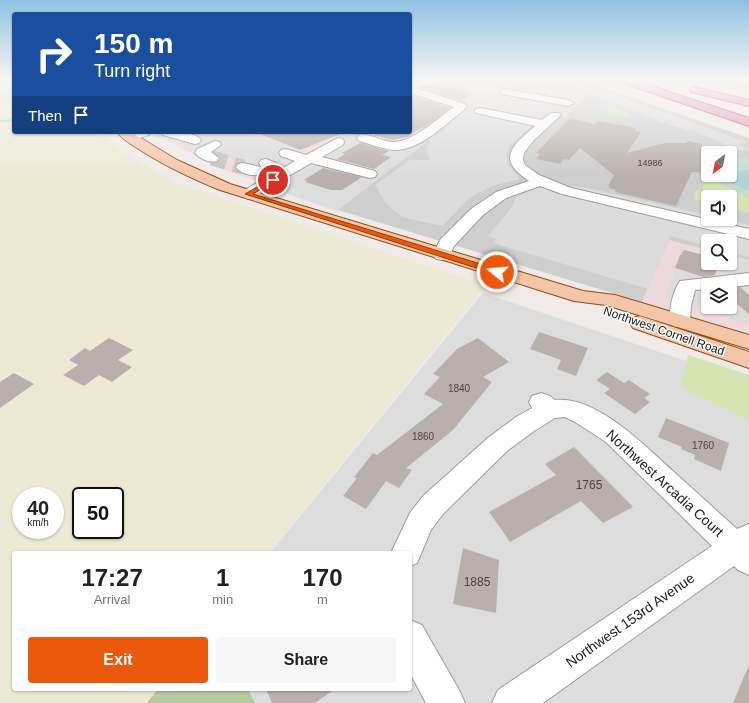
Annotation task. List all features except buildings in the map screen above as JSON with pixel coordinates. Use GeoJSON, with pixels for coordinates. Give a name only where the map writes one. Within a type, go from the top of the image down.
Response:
{"type":"FeatureCollection","features":[{"type":"Feature","properties":{"kind":"highway"},"geometry":{"type":"LineString","coordinates":[[701,112],[749,130]]}},
{"type":"Feature","properties":{"kind":"highway"},"geometry":{"type":"LineString","coordinates":[[718,112],[749,122]]}},
{"type":"Feature","properties":{"kind":"main road","name":"Northwest Cornell Road"},"geometry":{"type":"LineString","coordinates":[[126,134],[151,152],[175,166],[208,180],[248,194],[581,297],[608,299],[749,342]]}},
{"type":"Feature","properties":{"kind":"main road","name":"Northwest Cornell Road"},"geometry":{"type":"LineString","coordinates":[[581,297],[601,309],[749,360]]}},
{"type":"Feature","properties":{"kind":"street"},"geometry":{"type":"LineString","coordinates":[[248,194],[309,159],[340,134],[350,143],[359,135],[392,145],[402,145],[412,142],[455,112]]}},
{"type":"Feature","properties":{"kind":"street"},"geometry":{"type":"LineString","coordinates":[[486,112],[550,120],[522,146],[517,153],[516,159],[519,165],[539,182],[567,191],[749,234]]}},
{"type":"Feature","properties":{"kind":"street"},"geometry":{"type":"LineString","coordinates":[[174,134],[195,140]]}},
{"type":"Feature","properties":{"kind":"street"},"geometry":{"type":"LineString","coordinates":[[286,153],[299,158],[309,159],[370,174]]}},
{"type":"Feature","properties":{"kind":"street"},"geometry":{"type":"LineString","coordinates":[[243,167],[261,171],[267,170],[271,166],[266,163]]}},
{"type":"Feature","properties":{"kind":"street"},"geometry":{"type":"LineString","coordinates":[[442,255],[460,248],[480,226],[490,214],[486,206],[501,195],[539,182]]}},
{"type":"Feature","properties":{"kind":"street"},"geometry":{"type":"LineString","coordinates":[[680,321],[681,306],[688,285],[749,279]]}},
{"type":"Feature","properties":{"kind":"street","name":"Northwest Arcadia Court"},"geometry":{"type":"LineString","coordinates":[[407,551],[420,522],[433,505],[498,444],[546,406],[574,410],[615,435],[744,548]]}},
{"type":"Feature","properties":{"kind":"street","name":"Northwest 153rd Avenue"},"geometry":{"type":"LineString","coordinates":[[511,703],[744,548]]}},
{"type":"Feature","properties":{"kind":"street"},"geometry":{"type":"LineString","coordinates":[[412,641],[446,703]]}},
{"type":"Feature","properties":{"kind":"shaded area"},"geometry":{"type":"Polygon","coordinates":[[[0,112],[12,112],[12,134],[99,134],[114,147],[178,184],[486,285],[271,551],[12,551],[12,691],[156,691],[147,703],[0,703],[0,112]]]}},
{"type":"Feature","properties":{"kind":"shaded area"},"geometry":{"type":"Polygon","coordinates":[[[412,112],[466,112],[337,211],[267,187],[343,144],[315,134],[412,134],[412,112]]]}},
{"type":"Feature","properties":{"kind":"shaded area"},"geometry":{"type":"Polygon","coordinates":[[[466,112],[673,112],[749,138],[749,260],[737,257],[737,234],[701,234],[701,248],[669,240],[642,302],[338,210],[466,112]]]}},
{"type":"Feature","properties":{"kind":"shaded area"},"geometry":{"type":"Polygon","coordinates":[[[467,112],[570,112],[565,117],[546,113],[510,145],[506,154],[508,165],[520,179],[495,185],[470,197],[442,226],[402,217],[385,202],[375,185],[410,160],[430,160],[426,149],[431,139],[467,112]]]}},
{"type":"Feature","properties":{"kind":"shaded area"},"geometry":{"type":"Polygon","coordinates":[[[636,112],[663,112],[746,142],[738,144],[749,149],[741,151],[737,149],[737,146],[729,146],[691,130],[687,131],[636,112]]]}},
{"type":"Feature","properties":{"kind":"shaded area"},"geometry":{"type":"Polygon","coordinates":[[[156,134],[315,134],[344,144],[270,186],[223,169],[163,139],[156,134]]]}},
{"type":"Feature","properties":{"kind":"shaded area"},"geometry":{"type":"Polygon","coordinates":[[[163,134],[249,134],[303,152],[298,154],[295,153],[283,158],[289,161],[279,166],[252,162],[246,164],[240,160],[156,137],[163,134]]]}},
{"type":"Feature","properties":{"kind":"shaded area"},"geometry":{"type":"Polygon","coordinates":[[[550,179],[570,186],[587,188],[701,213],[701,226],[737,226],[737,222],[749,225],[749,257],[737,254],[737,234],[701,234],[701,244],[670,236],[648,289],[493,243],[496,239],[488,236],[512,207],[516,198],[550,179]]]}},
{"type":"Feature","properties":{"kind":"shaded area"},"geometry":{"type":"Polygon","coordinates":[[[669,240],[701,248],[701,270],[737,270],[737,257],[749,260],[749,335],[642,302],[669,240]]]}},
{"type":"Feature","properties":{"kind":"shaded area"},"geometry":{"type":"Polygon","coordinates":[[[737,258],[749,261],[749,324],[716,314],[737,314],[737,278],[709,278],[725,275],[726,270],[737,270],[737,258]]]}},
{"type":"Feature","properties":{"kind":"shaded area"},"geometry":{"type":"Polygon","coordinates":[[[676,269],[709,278],[701,278],[701,309],[664,298],[676,269]]]}},
{"type":"Feature","properties":{"kind":"shaded area"},"geometry":{"type":"Polygon","coordinates":[[[483,293],[749,382],[749,703],[147,703],[157,691],[412,691],[412,551],[272,551],[483,293]]]}},
{"type":"Feature","properties":{"kind":"green space"},"geometry":{"type":"Polygon","coordinates":[[[602,112],[625,112],[633,116],[610,115],[602,112]]]}},
{"type":"Feature","properties":{"kind":"green space"},"geometry":{"type":"Polygon","coordinates":[[[749,155],[749,170],[737,172],[737,159],[745,158],[749,155]]]}},
{"type":"Feature","properties":{"kind":"green space"},"geometry":{"type":"Polygon","coordinates":[[[703,182],[721,182],[735,190],[703,190],[703,182]]]}},
{"type":"Feature","properties":{"kind":"green space"},"geometry":{"type":"Polygon","coordinates":[[[721,182],[735,182],[735,185],[749,191],[749,198],[721,182]]]}},
{"type":"Feature","properties":{"kind":"green space"},"geometry":{"type":"Polygon","coordinates":[[[696,190],[701,191],[701,200],[694,199],[696,190]]]}},
{"type":"Feature","properties":{"kind":"green space"},"geometry":{"type":"Polygon","coordinates":[[[737,191],[749,198],[749,213],[737,209],[737,191]]]}},
{"type":"Feature","properties":{"kind":"green space"},"geometry":{"type":"Polygon","coordinates":[[[688,355],[749,375],[749,420],[680,388],[688,355]]]}},
{"type":"Feature","properties":{"kind":"green space"},"geometry":{"type":"Polygon","coordinates":[[[156,691],[249,691],[255,703],[147,703],[156,691]]]}},
{"type":"Feature","properties":{"kind":"water"},"geometry":{"type":"Polygon","coordinates":[[[749,170],[749,191],[730,182],[737,182],[737,172],[749,170]]]}},
{"type":"Feature","properties":{"kind":"waterway"},"geometry":{"type":"LineString","coordinates":[[0,121],[12,120]]}},
{"type":"Feature","properties":{"kind":"tunnel"},"geometry":{"type":"LineString","coordinates":[[212,158],[243,167]]}},
{"type":"Feature","properties":{"kind":"route"},"geometry":{"type":"LineString","coordinates":[[273,180],[248,194],[497,272]]}}]}
